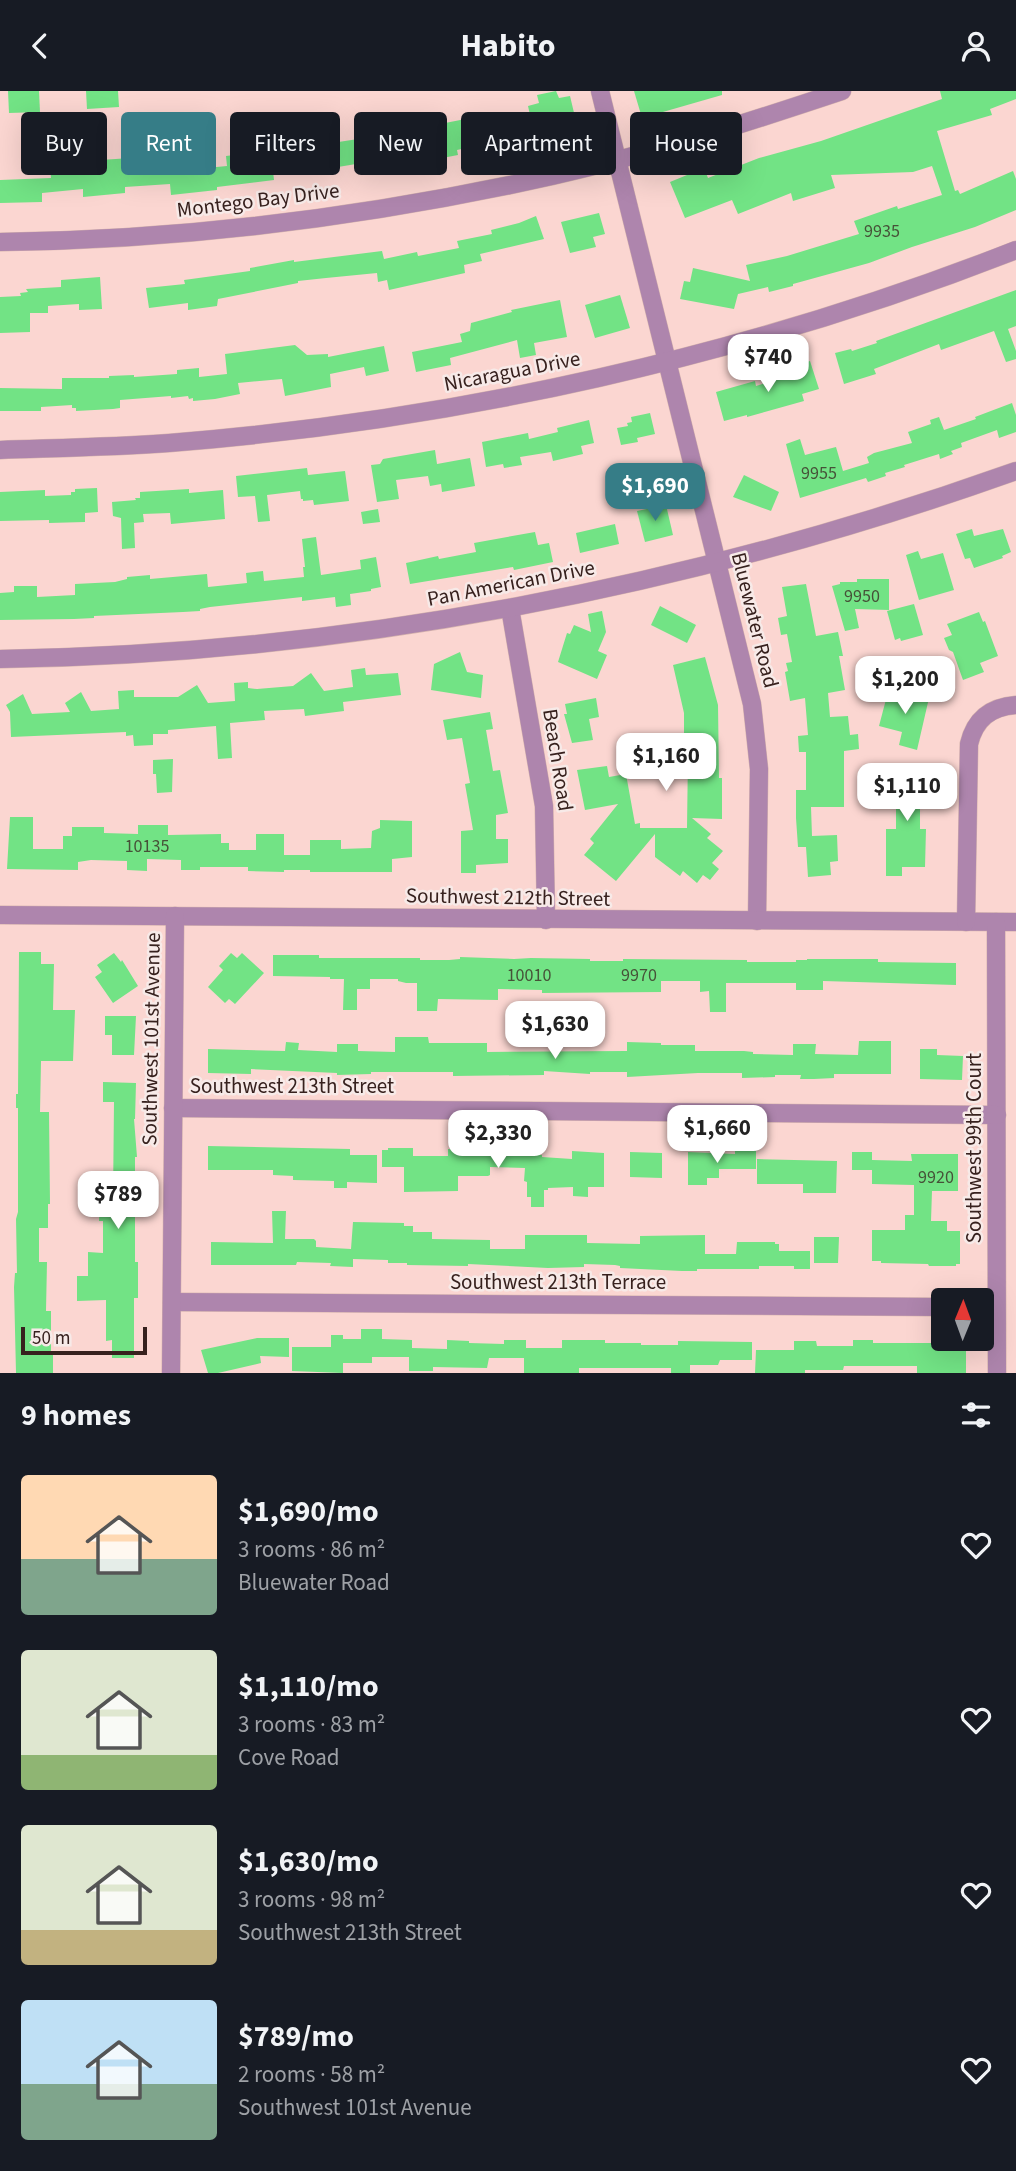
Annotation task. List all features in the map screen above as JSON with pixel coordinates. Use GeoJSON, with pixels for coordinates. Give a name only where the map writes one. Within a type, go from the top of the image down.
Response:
{"type":"FeatureCollection","features":[{"type":"Feature","properties":{"kind":"street","name":"Bluewater Road"},"geometry":{"type":"LineString","coordinates":[[600,91],[605,112]]}},
{"type":"Feature","properties":{"kind":"street","name":"Montego Bay Drive"},"geometry":{"type":"LineString","coordinates":[[616,159],[842,91]]}},
{"type":"Feature","properties":{"kind":"street","name":"Bluewater Road"},"geometry":{"type":"LineString","coordinates":[[616,159],[744,664],[755,722],[759,769],[757,921]]}},
{"type":"Feature","properties":{"kind":"street","name":"Montego Bay Drive"},"geometry":{"type":"LineString","coordinates":[[0,242],[152,235],[248,226],[488,189],[548,175]]}},
{"type":"Feature","properties":{"kind":"street","name":"Nicaragua Drive"},"geometry":{"type":"LineString","coordinates":[[0,450],[169,443],[359,422],[507,397],[668,360],[839,313],[1016,250]]}},
{"type":"Feature","properties":{"kind":"street","name":"Pan American Drive"},"geometry":{"type":"LineString","coordinates":[[0,659],[98,656],[237,646],[361,632],[510,608],[717,563],[845,527],[1016,471]]}},
{"type":"Feature","properties":{"kind":"street","name":"Beach Road"},"geometry":{"type":"LineString","coordinates":[[510,608],[543,798],[546,834],[546,920]]}},
{"type":"Feature","properties":{"kind":"street"},"geometry":{"type":"LineString","coordinates":[[966,922],[968,752],[971,736],[978,721],[995,709],[1016,705]]}},
{"type":"Feature","properties":{"kind":"street","name":"Southwest 212th Street"},"geometry":{"type":"LineString","coordinates":[[0,915],[1016,922]]}},
{"type":"Feature","properties":{"kind":"street","name":"Southwest 101st Avenue"},"geometry":{"type":"LineString","coordinates":[[171,1373],[175,916]]}},
{"type":"Feature","properties":{"kind":"street","name":"Southwest 99th Court"},"geometry":{"type":"LineString","coordinates":[[990,1288],[997,1115],[996,922]]}},
{"type":"Feature","properties":{"kind":"street","name":"Southwest 213th Street"},"geometry":{"type":"LineString","coordinates":[[173,1108],[997,1115]]}},
{"type":"Feature","properties":{"kind":"street","name":"Southwest 213th Terrace"},"geometry":{"type":"LineString","coordinates":[[172,1302],[931,1307]]}},
{"type":"Feature","properties":{"kind":"street","name":"Southwest 99th Court"},"geometry":{"type":"LineString","coordinates":[[994,1351],[996,1373]]}},
{"type":"Feature","properties":{"kind":"building"},"geometry":{"type":"Polygon","coordinates":[[[8,91],[39,91],[40,112],[9,113],[8,91]]]}},
{"type":"Feature","properties":{"kind":"building"},"geometry":{"type":"Polygon","coordinates":[[[86,91],[118,91],[119,107],[87,109],[86,91]]]}},
{"type":"Feature","properties":{"kind":"building"},"geometry":{"type":"Polygon","coordinates":[[[556,91],[559,98],[570,96],[574,112],[529,112],[528,106],[539,103],[537,95],[556,91]]]}},
{"type":"Feature","properties":{"kind":"building"},"geometry":{"type":"Polygon","coordinates":[[[634,91],[722,91],[722,95],[663,112],[640,112],[634,91]]]}},
{"type":"Feature","properties":{"kind":"building"},"geometry":{"type":"Polygon","coordinates":[[[940,91],[1016,91],[1016,99],[990,109],[992,115],[937,131],[955,191],[958,190],[960,194],[1013,171],[1016,179],[1016,210],[975,227],[793,286],[769,292],[768,287],[738,294],[734,309],[680,299],[684,281],[690,282],[693,268],[750,281],[746,265],[787,256],[859,234],[854,221],[897,206],[898,209],[942,195],[932,166],[913,172],[831,175],[835,188],[793,201],[791,193],[738,214],[732,200],[685,218],[670,182],[687,175],[707,175],[708,178],[716,175],[742,175],[742,165],[759,158],[821,141],[942,99],[940,91]]]}},
{"type":"Feature","properties":{"kind":"building"},"geometry":{"type":"Polygon","coordinates":[[[461,120],[461,149],[457,150],[458,155],[447,157],[447,123],[461,120]]]}},
{"type":"Feature","properties":{"kind":"building"},"geometry":{"type":"Polygon","coordinates":[[[354,140],[354,164],[340,167],[340,142],[354,140]]]}},
{"type":"Feature","properties":{"kind":"building"},"geometry":{"type":"Polygon","coordinates":[[[230,155],[230,175],[273,175],[274,180],[171,195],[170,184],[125,187],[125,193],[83,197],[83,189],[42,193],[42,202],[0,203],[0,180],[51,178],[51,175],[107,175],[107,160],[121,159],[121,175],[216,175],[216,167],[227,166],[226,156],[230,155]]]}},
{"type":"Feature","properties":{"kind":"building"},"geometry":{"type":"Polygon","coordinates":[[[599,213],[605,234],[593,237],[596,247],[570,253],[561,222],[599,213]]]}},
{"type":"Feature","properties":{"kind":"building"},"geometry":{"type":"Polygon","coordinates":[[[536,216],[544,239],[480,254],[482,261],[464,265],[465,273],[389,290],[387,280],[378,282],[377,273],[298,281],[218,299],[217,306],[188,310],[188,303],[149,308],[146,288],[185,284],[184,280],[250,271],[250,268],[294,260],[382,251],[384,259],[417,252],[418,256],[459,248],[457,241],[492,234],[491,230],[536,216]]]}},
{"type":"Feature","properties":{"kind":"building"},"geometry":{"type":"Polygon","coordinates":[[[100,277],[102,309],[79,310],[79,304],[48,306],[48,313],[30,313],[30,332],[0,333],[0,297],[21,296],[20,293],[28,292],[26,289],[61,287],[61,280],[100,277]]]}},
{"type":"Feature","properties":{"kind":"building"},"geometry":{"type":"Polygon","coordinates":[[[1016,290],[1016,326],[1008,329],[1016,359],[1006,362],[994,331],[941,350],[939,344],[874,369],[876,374],[844,384],[835,353],[877,343],[876,341],[1016,290]]]}},
{"type":"Feature","properties":{"kind":"building"},"geometry":{"type":"Polygon","coordinates":[[[620,295],[630,328],[595,338],[585,305],[620,295]]]}},
{"type":"Feature","properties":{"kind":"building"},"geometry":{"type":"Polygon","coordinates":[[[560,300],[567,337],[534,343],[536,355],[520,358],[517,340],[450,358],[451,365],[416,372],[412,352],[462,342],[460,334],[470,331],[471,323],[512,312],[511,310],[560,300]]]}},
{"type":"Feature","properties":{"kind":"building"},"geometry":{"type":"Polygon","coordinates":[[[295,345],[307,355],[328,354],[328,357],[384,346],[389,371],[366,376],[364,367],[330,374],[331,387],[285,396],[282,379],[238,383],[240,394],[215,399],[193,401],[193,398],[189,399],[188,396],[171,396],[120,400],[120,408],[113,409],[76,411],[72,405],[41,407],[41,411],[0,411],[0,388],[62,389],[62,378],[177,374],[177,370],[199,368],[199,377],[227,374],[225,354],[295,345]]]}},
{"type":"Feature","properties":{"kind":"building"},"geometry":{"type":"Polygon","coordinates":[[[810,361],[819,389],[802,394],[804,401],[724,421],[716,392],[755,381],[756,386],[788,376],[786,368],[810,361]]]}},
{"type":"Feature","properties":{"kind":"building"},"geometry":{"type":"Polygon","coordinates":[[[1012,403],[1016,415],[1016,432],[999,438],[997,430],[961,443],[962,447],[951,451],[953,454],[940,459],[939,454],[904,465],[905,467],[885,473],[886,476],[868,482],[866,478],[800,498],[786,444],[800,439],[805,455],[836,447],[843,471],[869,463],[867,457],[874,453],[912,443],[908,432],[931,424],[930,420],[939,417],[944,430],[1012,403]]]}},
{"type":"Feature","properties":{"kind":"building"},"geometry":{"type":"Polygon","coordinates":[[[650,413],[655,434],[637,438],[638,442],[621,445],[617,428],[628,426],[627,423],[632,422],[631,417],[650,413]]]}},
{"type":"Feature","properties":{"kind":"building"},"geometry":{"type":"Polygon","coordinates":[[[589,420],[594,443],[581,446],[583,454],[553,461],[551,452],[520,457],[522,465],[486,467],[482,442],[528,433],[529,439],[589,420]]]}},
{"type":"Feature","properties":{"kind":"building"},"geometry":{"type":"Polygon","coordinates":[[[435,450],[437,464],[470,458],[475,486],[442,492],[441,484],[430,486],[428,476],[396,480],[399,499],[377,502],[371,465],[380,464],[383,459],[435,450]]]}},
{"type":"Feature","properties":{"kind":"building"},"geometry":{"type":"Polygon","coordinates":[[[307,468],[308,475],[345,471],[349,501],[314,505],[313,500],[301,499],[300,491],[267,495],[270,521],[258,522],[255,496],[238,497],[236,476],[307,468]]]}},
{"type":"Feature","properties":{"kind":"building"},"geometry":{"type":"Polygon","coordinates":[[[744,475],[779,492],[771,511],[733,497],[744,475]]]}},
{"type":"Feature","properties":{"kind":"building"},"geometry":{"type":"Polygon","coordinates":[[[97,488],[98,512],[85,513],[85,522],[0,521],[0,492],[45,490],[45,496],[71,495],[75,489],[97,488]]]}},
{"type":"Feature","properties":{"kind":"building"},"geometry":{"type":"Polygon","coordinates":[[[189,489],[189,493],[223,490],[225,519],[171,524],[170,513],[143,514],[144,522],[134,523],[135,548],[122,549],[121,518],[113,516],[112,502],[136,500],[135,498],[140,498],[140,492],[189,489]]]}},
{"type":"Feature","properties":{"kind":"building"},"geometry":{"type":"Polygon","coordinates":[[[666,505],[673,535],[645,542],[637,511],[666,505]]]}},
{"type":"Feature","properties":{"kind":"building"},"geometry":{"type":"Polygon","coordinates":[[[378,509],[380,522],[363,524],[361,512],[378,509]]]}},
{"type":"Feature","properties":{"kind":"building"},"geometry":{"type":"Polygon","coordinates":[[[615,524],[619,544],[580,553],[576,533],[615,524]]]}},
{"type":"Feature","properties":{"kind":"building"},"geometry":{"type":"Polygon","coordinates":[[[972,529],[974,536],[1003,529],[1011,552],[1002,556],[1003,558],[974,568],[970,558],[965,559],[956,534],[972,529]]]}},
{"type":"Feature","properties":{"kind":"building"},"geometry":{"type":"Polygon","coordinates":[[[535,532],[538,545],[549,543],[553,562],[410,584],[406,563],[476,552],[474,543],[535,532]]]}},
{"type":"Feature","properties":{"kind":"building"},"geometry":{"type":"Polygon","coordinates":[[[316,537],[321,575],[361,569],[360,560],[376,557],[381,587],[350,594],[351,605],[336,607],[335,597],[302,601],[302,597],[210,607],[200,611],[74,619],[0,620],[0,593],[14,592],[14,586],[37,586],[37,597],[75,595],[75,584],[115,582],[127,577],[150,575],[150,579],[207,574],[208,587],[247,583],[246,573],[263,571],[264,581],[304,577],[302,539],[316,537]]]}},
{"type":"Feature","properties":{"kind":"building"},"geometry":{"type":"Polygon","coordinates":[[[918,551],[921,559],[943,553],[954,590],[919,600],[906,555],[918,551]]]}},
{"type":"Feature","properties":{"kind":"building"},"geometry":{"type":"Polygon","coordinates":[[[857,579],[889,579],[889,610],[855,609],[859,628],[845,631],[832,586],[840,582],[857,582],[857,579]]]}},
{"type":"Feature","properties":{"kind":"building"},"geometry":{"type":"Polygon","coordinates":[[[806,584],[816,636],[838,632],[843,656],[839,656],[845,690],[828,693],[830,717],[848,716],[850,735],[858,734],[859,749],[844,751],[844,807],[811,807],[812,836],[837,835],[838,861],[830,862],[831,875],[808,877],[806,847],[798,847],[796,818],[796,790],[806,790],[806,752],[799,752],[798,736],[808,735],[805,698],[790,701],[785,672],[788,671],[786,663],[792,662],[787,634],[781,635],[778,618],[787,616],[782,587],[806,584]]]}},
{"type":"Feature","properties":{"kind":"building"},"geometry":{"type":"Polygon","coordinates":[[[914,604],[923,635],[895,640],[887,611],[914,604]]]}},
{"type":"Feature","properties":{"kind":"building"},"geometry":{"type":"Polygon","coordinates":[[[660,606],[696,625],[687,643],[651,625],[660,606]]]}},
{"type":"Feature","properties":{"kind":"building"},"geometry":{"type":"Polygon","coordinates":[[[602,611],[606,632],[598,651],[607,655],[597,679],[558,662],[567,633],[570,634],[574,625],[591,632],[588,614],[602,611]]]}},
{"type":"Feature","properties":{"kind":"building"},"geometry":{"type":"Polygon","coordinates":[[[979,612],[998,656],[980,663],[984,672],[963,680],[953,652],[949,650],[944,638],[952,635],[947,624],[979,612]]]}},
{"type":"Feature","properties":{"kind":"building"},"geometry":{"type":"Polygon","coordinates":[[[460,652],[467,672],[483,675],[481,698],[431,690],[434,664],[460,652]]]}},
{"type":"Feature","properties":{"kind":"building"},"geometry":{"type":"Polygon","coordinates":[[[705,657],[718,705],[722,819],[692,818],[711,834],[707,838],[723,851],[712,863],[719,869],[710,880],[703,875],[697,883],[683,871],[680,876],[655,857],[655,834],[616,881],[584,855],[594,843],[590,839],[618,804],[585,810],[577,770],[607,766],[609,777],[626,774],[635,824],[640,823],[640,828],[687,828],[688,755],[684,755],[684,713],[673,665],[705,657]]]}},
{"type":"Feature","properties":{"kind":"building"},"geometry":{"type":"Polygon","coordinates":[[[365,668],[366,675],[398,673],[401,695],[343,702],[344,711],[305,716],[304,709],[264,711],[265,720],[230,723],[232,758],[218,759],[216,726],[153,734],[153,745],[134,746],[133,735],[126,736],[126,732],[11,737],[10,712],[6,705],[23,694],[32,714],[70,712],[65,703],[81,692],[91,711],[119,709],[118,691],[134,690],[134,697],[178,697],[197,685],[208,703],[235,701],[234,683],[248,682],[248,688],[257,689],[293,686],[311,673],[324,691],[353,687],[351,670],[365,668]]]}},
{"type":"Feature","properties":{"kind":"building"},"geometry":{"type":"Polygon","coordinates":[[[889,688],[929,698],[917,750],[899,745],[902,732],[879,726],[889,688]]]}},
{"type":"Feature","properties":{"kind":"building"},"geometry":{"type":"Polygon","coordinates":[[[596,698],[599,717],[589,719],[593,740],[572,743],[564,714],[567,714],[565,704],[596,698]]]}},
{"type":"Feature","properties":{"kind":"building"},"geometry":{"type":"Polygon","coordinates":[[[490,712],[493,729],[486,730],[493,771],[500,770],[508,813],[496,815],[496,839],[508,839],[508,863],[476,865],[476,873],[461,873],[461,831],[473,830],[465,784],[470,783],[462,738],[447,740],[443,720],[490,712]]]}},
{"type":"Feature","properties":{"kind":"building"},"geometry":{"type":"Polygon","coordinates":[[[173,759],[172,792],[157,793],[153,760],[173,759]]]}},
{"type":"Feature","properties":{"kind":"building"},"geometry":{"type":"Polygon","coordinates":[[[913,768],[931,768],[931,784],[920,784],[920,829],[926,829],[925,867],[902,867],[902,876],[886,876],[886,829],[896,829],[896,801],[895,796],[889,795],[889,779],[895,779],[895,774],[913,774],[913,768]]]}},
{"type":"Feature","properties":{"kind":"building"},"geometry":{"type":"Polygon","coordinates":[[[10,817],[33,817],[33,849],[63,849],[63,836],[72,836],[72,827],[104,827],[104,833],[138,834],[138,825],[168,825],[168,835],[221,834],[221,843],[229,843],[229,850],[256,850],[256,834],[284,834],[284,855],[310,855],[310,840],[341,840],[341,849],[371,848],[372,831],[380,828],[380,820],[412,821],[412,857],[392,859],[392,872],[248,871],[248,867],[200,867],[200,870],[181,870],[181,860],[147,859],[147,871],[127,870],[127,861],[91,860],[78,862],[78,870],[7,869],[10,817]]]}},
{"type":"Feature","properties":{"kind":"building"},"geometry":{"type":"Polygon","coordinates":[[[19,952],[41,952],[41,964],[54,964],[53,1010],[75,1010],[73,1061],[41,1061],[40,1112],[49,1112],[50,1204],[48,1228],[39,1228],[39,1262],[47,1262],[46,1311],[51,1311],[53,1373],[16,1373],[14,1287],[17,1273],[18,1212],[16,1094],[19,952]]]}},
{"type":"Feature","properties":{"kind":"building"},"geometry":{"type":"Polygon","coordinates":[[[114,953],[121,962],[122,960],[138,986],[113,1003],[95,977],[102,972],[97,965],[114,953]]]}},
{"type":"Feature","properties":{"kind":"building"},"geometry":{"type":"Polygon","coordinates":[[[231,953],[237,958],[242,953],[264,973],[235,1004],[229,999],[225,1003],[208,987],[223,970],[219,966],[231,953]]]}},
{"type":"Feature","properties":{"kind":"building"},"geometry":{"type":"Polygon","coordinates":[[[273,955],[420,960],[449,960],[460,957],[747,962],[878,959],[878,962],[956,963],[956,985],[823,981],[823,990],[796,990],[796,983],[726,983],[726,1012],[710,1012],[709,991],[700,992],[700,981],[661,981],[661,992],[542,993],[542,990],[498,989],[498,1000],[438,999],[437,1011],[417,1011],[417,983],[406,983],[398,979],[370,979],[370,989],[357,989],[357,1010],[343,1010],[344,979],[273,976],[273,955]]]}},
{"type":"Feature","properties":{"kind":"building"},"geometry":{"type":"Polygon","coordinates":[[[105,1016],[136,1016],[134,1055],[112,1055],[112,1035],[105,1035],[105,1016]]]}},
{"type":"Feature","properties":{"kind":"building"},"geometry":{"type":"Polygon","coordinates":[[[395,1037],[428,1037],[429,1043],[487,1043],[487,1052],[627,1051],[627,1042],[695,1045],[695,1051],[793,1055],[793,1044],[816,1044],[815,1054],[858,1055],[859,1041],[891,1041],[891,1074],[834,1074],[834,1078],[800,1079],[801,1075],[742,1078],[742,1073],[627,1077],[627,1072],[590,1074],[544,1071],[544,1075],[453,1076],[453,1072],[371,1072],[337,1075],[251,1069],[251,1074],[208,1073],[208,1049],[285,1051],[286,1042],[299,1043],[298,1050],[337,1052],[337,1044],[358,1044],[358,1051],[395,1052],[395,1037]]]}},
{"type":"Feature","properties":{"kind":"building"},"geometry":{"type":"Polygon","coordinates":[[[920,1049],[937,1049],[937,1055],[963,1056],[962,1080],[920,1079],[920,1049]]]}},
{"type":"Feature","properties":{"kind":"building"},"geometry":{"type":"Polygon","coordinates":[[[103,1082],[136,1083],[135,1262],[138,1262],[138,1298],[134,1298],[134,1358],[112,1358],[112,1340],[106,1341],[106,1300],[77,1301],[77,1276],[88,1276],[88,1252],[103,1253],[103,1221],[99,1221],[100,1202],[113,1199],[114,1102],[103,1102],[103,1082]]]}},
{"type":"Feature","properties":{"kind":"building"},"geometry":{"type":"Polygon","coordinates":[[[208,1146],[350,1149],[350,1155],[377,1155],[377,1183],[347,1182],[347,1188],[334,1188],[334,1181],[293,1180],[293,1176],[273,1175],[273,1170],[208,1170],[208,1146]]]}},
{"type":"Feature","properties":{"kind":"building"},"geometry":{"type":"Polygon","coordinates":[[[413,1148],[413,1156],[448,1156],[448,1149],[504,1153],[504,1148],[529,1149],[529,1154],[572,1159],[572,1151],[604,1153],[604,1187],[588,1187],[588,1197],[573,1196],[573,1187],[548,1188],[544,1190],[544,1207],[531,1207],[531,1197],[527,1197],[527,1182],[524,1181],[525,1168],[490,1167],[488,1176],[458,1176],[458,1191],[404,1192],[404,1167],[382,1167],[382,1150],[413,1148]]]}},
{"type":"Feature","properties":{"kind":"building"},"geometry":{"type":"Polygon","coordinates":[[[735,1151],[756,1151],[756,1169],[719,1169],[719,1178],[707,1178],[707,1185],[688,1185],[688,1152],[735,1154],[735,1151]]]}},
{"type":"Feature","properties":{"kind":"building"},"geometry":{"type":"Polygon","coordinates":[[[630,1152],[662,1153],[662,1178],[630,1177],[630,1152]]]}},
{"type":"Feature","properties":{"kind":"building"},"geometry":{"type":"Polygon","coordinates":[[[852,1152],[872,1152],[872,1170],[852,1170],[852,1152]]]}},
{"type":"Feature","properties":{"kind":"building"},"geometry":{"type":"Polygon","coordinates":[[[911,1154],[958,1154],[958,1191],[932,1191],[931,1221],[947,1221],[947,1231],[960,1231],[960,1264],[956,1266],[872,1261],[872,1230],[905,1230],[905,1215],[914,1215],[914,1185],[872,1184],[872,1160],[912,1161],[911,1154]]]}},
{"type":"Feature","properties":{"kind":"building"},"geometry":{"type":"Polygon","coordinates":[[[757,1159],[837,1161],[836,1193],[803,1193],[803,1184],[757,1184],[757,1159]]]}},
{"type":"Feature","properties":{"kind":"building"},"geometry":{"type":"Polygon","coordinates":[[[272,1211],[286,1211],[285,1239],[314,1239],[316,1247],[351,1249],[353,1222],[404,1223],[404,1226],[413,1226],[413,1232],[432,1232],[432,1239],[490,1240],[490,1249],[525,1249],[525,1235],[587,1235],[587,1243],[640,1244],[640,1236],[705,1235],[705,1254],[736,1254],[737,1242],[775,1242],[779,1244],[779,1251],[810,1251],[810,1269],[759,1266],[759,1269],[682,1271],[584,1264],[584,1267],[548,1268],[468,1264],[407,1265],[388,1263],[388,1260],[353,1259],[353,1267],[297,1262],[296,1265],[211,1265],[211,1242],[273,1243],[272,1211]]]}},
{"type":"Feature","properties":{"kind":"building"},"geometry":{"type":"Polygon","coordinates":[[[814,1237],[839,1237],[838,1263],[814,1263],[814,1237]]]}},
{"type":"Feature","properties":{"kind":"building"},"geometry":{"type":"Polygon","coordinates":[[[361,1329],[382,1329],[382,1339],[412,1340],[412,1348],[447,1349],[447,1340],[504,1344],[504,1340],[526,1340],[526,1348],[562,1348],[562,1340],[605,1340],[605,1343],[641,1345],[678,1345],[678,1341],[752,1342],[752,1360],[720,1360],[718,1365],[690,1365],[690,1373],[671,1373],[671,1368],[579,1368],[579,1373],[524,1373],[524,1358],[489,1358],[487,1368],[433,1367],[433,1371],[409,1371],[409,1357],[372,1357],[372,1363],[343,1363],[343,1373],[292,1371],[292,1347],[331,1347],[331,1335],[343,1335],[343,1339],[361,1339],[361,1329]]]}},
{"type":"Feature","properties":{"kind":"building"},"geometry":{"type":"Polygon","coordinates":[[[257,1338],[289,1338],[289,1357],[260,1356],[261,1363],[208,1373],[201,1350],[257,1338]]]}},
{"type":"Feature","properties":{"kind":"building"},"geometry":{"type":"Polygon","coordinates":[[[853,1340],[873,1340],[873,1343],[931,1343],[931,1351],[966,1351],[966,1373],[917,1373],[917,1366],[844,1366],[843,1370],[805,1370],[805,1373],[755,1373],[756,1350],[794,1350],[794,1341],[816,1341],[817,1346],[853,1346],[853,1340]]]}}]}
